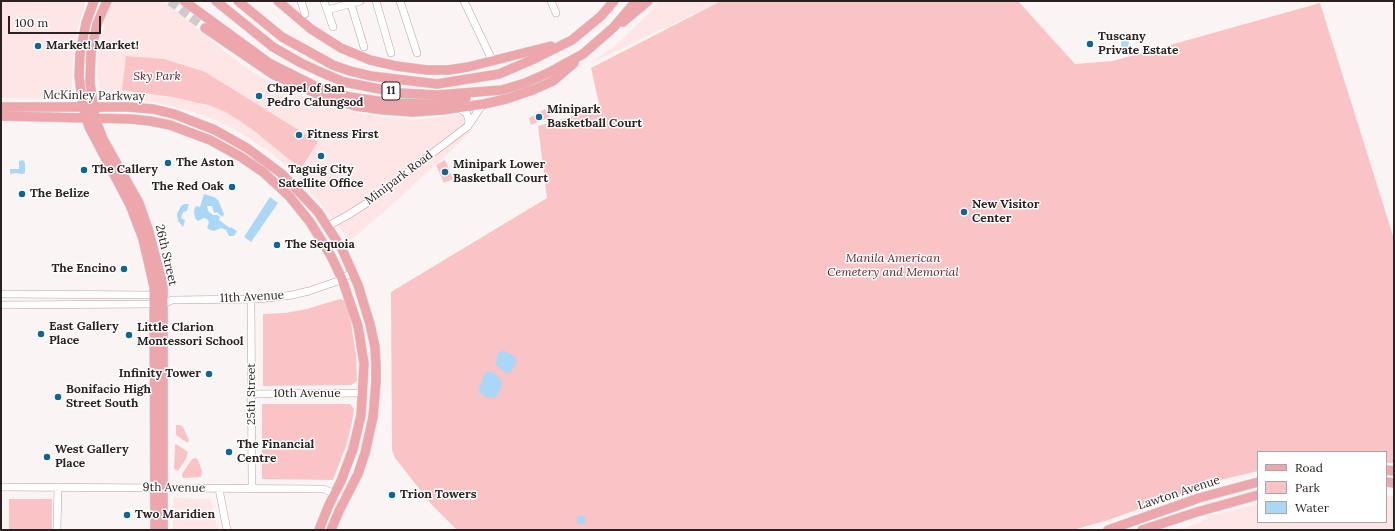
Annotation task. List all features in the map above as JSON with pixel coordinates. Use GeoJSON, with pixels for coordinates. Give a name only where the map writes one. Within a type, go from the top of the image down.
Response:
{"type":"FeatureCollection","features":[{"type":"Feature","properties":{"kind":"main road","name":"26th Street"},"geometry":{"type":"LineString","coordinates":[[94,1],[86,22],[80,54],[79,76],[83,107],[86,118],[130,205],[143,240],[161,300]]}},
{"type":"Feature","properties":{"kind":"main road","name":"26th Street"},"geometry":{"type":"LineString","coordinates":[[107,1],[97,24],[91,53],[90,82],[95,118],[103,139],[139,203],[162,278],[159,488],[155,530]]}},
{"type":"Feature","properties":{"kind":"main road"},"geometry":{"type":"LineString","coordinates":[[184,1],[269,62],[317,87],[350,96],[391,103],[433,104],[444,103],[502,90]]}},
{"type":"Feature","properties":{"kind":"main road","name":"11"},"geometry":{"type":"LineString","coordinates":[[216,1],[274,47],[301,63],[344,82],[400,93],[438,95],[502,90],[525,83],[550,72],[583,54],[614,27],[636,1]]}},
{"type":"Feature","properties":{"kind":"main road","name":"11"},"geometry":{"type":"LineString","coordinates":[[238,1],[282,37],[333,65],[371,76],[401,81],[437,84],[499,74],[534,59],[572,40],[600,16],[614,1]]}},
{"type":"Feature","properties":{"kind":"main road"},"geometry":{"type":"LineString","coordinates":[[278,1],[310,29],[342,48],[370,60],[396,66],[427,70],[448,70],[493,62],[572,40]]}},
{"type":"Feature","properties":{"kind":"main road"},"geometry":{"type":"LineString","coordinates":[[606,34],[648,1]]}},
{"type":"Feature","properties":{"kind":"main road"},"geometry":{"type":"LineString","coordinates":[[205,28],[274,76],[327,98],[355,106],[413,112],[484,104],[519,95],[545,85],[560,76],[583,54]]}},
{"type":"Feature","properties":{"kind":"main road","name":"McKinley Parkway"},"geometry":{"type":"LineString","coordinates":[[1,107],[128,107],[153,109],[174,114],[215,130],[247,148],[281,173],[318,212],[342,249],[353,272],[366,306],[375,347],[376,382],[373,417],[365,453],[358,474],[331,530]]}},
{"type":"Feature","properties":{"kind":"main road","name":"McKinley Parkway"},"geometry":{"type":"LineString","coordinates":[[1,116],[95,118],[150,121],[170,125],[210,140],[241,157],[263,172],[293,202],[319,235],[342,279],[355,314],[364,364],[361,415],[353,449],[341,481],[319,530]]}},
{"type":"Feature","properties":{"kind":"main road","name":"Lawton Avenue"},"geometry":{"type":"LineString","coordinates":[[1108,530],[1199,498],[1257,482]]}},
{"type":"Feature","properties":{"kind":"main road","name":"26th Street"},"geometry":{"type":"LineString","coordinates":[[159,488],[163,530]]}},
{"type":"Feature","properties":{"kind":"main road","name":"Lawton Avenue"},"geometry":{"type":"LineString","coordinates":[[1142,530],[1197,512],[1257,495]]}},
{"type":"Feature","properties":{"kind":"street"},"geometry":{"type":"LineString","coordinates":[[301,1],[305,14]]}},
{"type":"Feature","properties":{"kind":"street"},"geometry":{"type":"LineString","coordinates":[[324,1],[333,27]]}},
{"type":"Feature","properties":{"kind":"street"},"geometry":{"type":"LineString","coordinates":[[327,10],[350,2],[360,1]]}},
{"type":"Feature","properties":{"kind":"street"},"geometry":{"type":"LineString","coordinates":[[376,1],[391,53]]}},
{"type":"Feature","properties":{"kind":"street"},"geometry":{"type":"LineString","coordinates":[[400,1],[417,53]]}},
{"type":"Feature","properties":{"kind":"street"},"geometry":{"type":"LineString","coordinates":[[464,1],[493,62]]}},
{"type":"Feature","properties":{"kind":"street"},"geometry":{"type":"LineString","coordinates":[[551,1],[556,13]]}},
{"type":"Feature","properties":{"kind":"street"},"geometry":{"type":"LineString","coordinates":[[350,2],[364,47]]}},
{"type":"Feature","properties":{"kind":"street","name":"Minipark Road"},"geometry":{"type":"LineString","coordinates":[[328,226],[367,203],[468,126],[484,104]]}},
{"type":"Feature","properties":{"kind":"street"},"geometry":{"type":"LineString","coordinates":[[459,108],[467,114],[469,121],[468,126]]}},
{"type":"Feature","properties":{"kind":"street","name":"11th Avenue"},"geometry":{"type":"LineString","coordinates":[[1,305],[251,299],[292,295],[309,291],[342,279],[353,272]]}},
{"type":"Feature","properties":{"kind":"street","name":"11th Avenue"},"geometry":{"type":"LineString","coordinates":[[1,294],[161,300]]}},
{"type":"Feature","properties":{"kind":"street","name":"25th Street"},"geometry":{"type":"LineString","coordinates":[[251,299],[252,488]]}},
{"type":"Feature","properties":{"kind":"street","name":"10th Avenue"},"geometry":{"type":"LineString","coordinates":[[252,394],[363,393]]}},
{"type":"Feature","properties":{"kind":"street","name":"9th Avenue"},"geometry":{"type":"LineString","coordinates":[[1,487],[324,489],[345,499]]}},
{"type":"Feature","properties":{"kind":"street"},"geometry":{"type":"LineString","coordinates":[[57,530],[58,487]]}},
{"type":"Feature","properties":{"kind":"street"},"geometry":{"type":"LineString","coordinates":[[219,489],[227,530]]}},
{"type":"Feature","properties":{"kind":"shaded area","name":"Market! Market!"},"geometry":{"type":"Polygon","coordinates":[[[1,1],[84,1],[85,3],[76,35],[73,58],[72,90],[71,94],[66,98],[1,98],[1,1]]]}},
{"type":"Feature","properties":{"kind":"shaded area"},"geometry":{"type":"Polygon","coordinates":[[[112,1],[163,1],[229,55],[253,72],[280,87],[311,100],[343,110],[381,117],[414,120],[470,114],[471,132],[350,241],[299,177],[270,152],[236,130],[213,119],[188,110],[142,100],[101,94],[97,71],[99,47],[106,17],[112,1]]]}},
{"type":"Feature","properties":{"kind":"shaded area"},"geometry":{"type":"Polygon","coordinates":[[[659,1],[721,1],[589,64],[616,45],[659,1]]]}},
{"type":"Feature","properties":{"kind":"shaded area"},"geometry":{"type":"Polygon","coordinates":[[[1387,496],[1394,496],[1394,530],[1180,530],[1200,522],[1209,516],[1257,504],[1257,523],[1387,523],[1387,496]]]}},
{"type":"Feature","properties":{"kind":"shaded area"},"geometry":{"type":"Polygon","coordinates":[[[173,498],[211,500],[218,530],[173,530],[173,498]]]}},
{"type":"Feature","properties":{"kind":"green space","name":"Manila American Cemetery and Memorial"},"geometry":{"type":"Polygon","coordinates":[[[721,1],[1018,1],[1075,64],[1113,61],[1320,3],[1394,239],[1394,463],[1387,463],[1387,451],[1257,451],[1257,471],[1224,479],[1108,520],[1073,530],[457,530],[432,505],[395,458],[392,450],[391,292],[547,198],[538,126],[600,108],[591,68],[721,1]]]}},
{"type":"Feature","properties":{"kind":"green space","name":"Sky Park"},"geometry":{"type":"Polygon","coordinates":[[[126,56],[164,59],[205,72],[318,142],[301,168],[252,129],[226,112],[208,105],[173,97],[122,90],[126,56]]]}},
{"type":"Feature","properties":{"kind":"green space","name":"Minipark Basketball Court"},"geometry":{"type":"Polygon","coordinates":[[[545,109],[550,117],[531,125],[529,118],[545,109]]]}},
{"type":"Feature","properties":{"kind":"green space","name":"Minipark Lower Basketball Court"},"geometry":{"type":"Polygon","coordinates":[[[445,160],[453,179],[444,183],[436,165],[445,160]]]}},
{"type":"Feature","properties":{"kind":"green space"},"geometry":{"type":"Polygon","coordinates":[[[340,299],[346,301],[351,323],[356,355],[357,381],[351,385],[263,386],[263,314],[285,313],[307,309],[340,299]]]}},
{"type":"Feature","properties":{"kind":"green space"},"geometry":{"type":"Polygon","coordinates":[[[262,404],[350,404],[354,409],[351,427],[346,446],[333,480],[262,479],[262,404]]]}},
{"type":"Feature","properties":{"kind":"green space"},"geometry":{"type":"Polygon","coordinates":[[[176,425],[183,427],[189,440],[188,443],[176,435],[176,425]]]}},
{"type":"Feature","properties":{"kind":"green space"},"geometry":{"type":"Polygon","coordinates":[[[176,444],[188,452],[186,459],[178,471],[174,469],[176,444]]]}},
{"type":"Feature","properties":{"kind":"green space"},"geometry":{"type":"Polygon","coordinates":[[[196,458],[202,471],[201,477],[183,478],[182,474],[192,459],[196,458]]]}},
{"type":"Feature","properties":{"kind":"green space"},"geometry":{"type":"Polygon","coordinates":[[[9,499],[52,499],[52,530],[9,530],[9,499]]]}},
{"type":"Feature","properties":{"kind":"water"},"geometry":{"type":"Polygon","coordinates":[[[1121,40],[1127,40],[1129,42],[1127,53],[1121,53],[1121,40]]]}},
{"type":"Feature","properties":{"kind":"water"},"geometry":{"type":"Polygon","coordinates":[[[23,160],[25,163],[25,173],[10,174],[10,169],[19,169],[19,161],[23,160]]]}},
{"type":"Feature","properties":{"kind":"water"},"geometry":{"type":"Polygon","coordinates":[[[204,194],[218,200],[224,214],[223,216],[222,217],[217,212],[214,213],[212,206],[207,206],[208,211],[213,215],[220,217],[219,220],[237,231],[234,236],[229,236],[226,230],[221,228],[214,231],[210,230],[207,228],[209,222],[207,219],[204,218],[198,221],[195,218],[194,210],[196,206],[200,207],[204,194]]]}},
{"type":"Feature","properties":{"kind":"water"},"geometry":{"type":"Polygon","coordinates":[[[270,197],[278,203],[251,242],[244,237],[270,197]]]}},
{"type":"Feature","properties":{"kind":"water"},"geometry":{"type":"Polygon","coordinates":[[[184,204],[189,204],[187,211],[183,212],[181,218],[185,220],[183,227],[178,221],[177,214],[181,206],[184,204]]]}},
{"type":"Feature","properties":{"kind":"water"},"geometry":{"type":"Polygon","coordinates":[[[501,351],[505,351],[516,358],[517,362],[510,373],[505,373],[496,365],[497,355],[501,351]]]}},
{"type":"Feature","properties":{"kind":"water"},"geometry":{"type":"Polygon","coordinates":[[[489,371],[494,373],[501,380],[502,385],[497,396],[493,398],[486,397],[481,394],[479,388],[485,373],[489,371]]]}},
{"type":"Feature","properties":{"kind":"water"},"geometry":{"type":"Polygon","coordinates":[[[579,516],[583,516],[585,520],[583,524],[579,524],[577,522],[577,518],[579,516]]]}},
{"type":"Feature","properties":{"kind":"tunnel"},"geometry":{"type":"LineString","coordinates":[[170,1],[205,28]]}},
{"type":"Feature","properties":{"kind":"place","name":"Tuscany Private Estate"},"geometry":{"type":"Point","coordinates":[1090,44]}},
{"type":"Feature","properties":{"kind":"place","name":"Market! Market!"},"geometry":{"type":"Point","coordinates":[38,46]}},
{"type":"Feature","properties":{"kind":"place","name":"Chapel of San Pedro Calungsod"},"geometry":{"type":"Point","coordinates":[259,96]}},
{"type":"Feature","properties":{"kind":"place","name":"Minipark Basketball Court"},"geometry":{"type":"Point","coordinates":[539,117]}},
{"type":"Feature","properties":{"kind":"place","name":"Fitness First"},"geometry":{"type":"Point","coordinates":[299,135]}},
{"type":"Feature","properties":{"kind":"place","name":"Taguig City Satellite Office"},"geometry":{"type":"Point","coordinates":[321,156]}},
{"type":"Feature","properties":{"kind":"place","name":"The Aston"},"geometry":{"type":"Point","coordinates":[168,163]}},
{"type":"Feature","properties":{"kind":"place","name":"The Callery"},"geometry":{"type":"Point","coordinates":[84,170]}},
{"type":"Feature","properties":{"kind":"place","name":"Minipark Lower Basketball Court"},"geometry":{"type":"Point","coordinates":[445,172]}},
{"type":"Feature","properties":{"kind":"place","name":"The Red Oak"},"geometry":{"type":"Point","coordinates":[232,187]}},
{"type":"Feature","properties":{"kind":"place","name":"The Belize"},"geometry":{"type":"Point","coordinates":[22,194]}},
{"type":"Feature","properties":{"kind":"place","name":"New Visitor Center"},"geometry":{"type":"Point","coordinates":[964,212]}},
{"type":"Feature","properties":{"kind":"place","name":"The Sequoia"},"geometry":{"type":"Point","coordinates":[277,245]}},
{"type":"Feature","properties":{"kind":"place","name":"The Encino"},"geometry":{"type":"Point","coordinates":[124,269]}},
{"type":"Feature","properties":{"kind":"place","name":"East Gallery Place"},"geometry":{"type":"Point","coordinates":[41,334]}},
{"type":"Feature","properties":{"kind":"place","name":"Little Clarion Montessori School"},"geometry":{"type":"Point","coordinates":[129,335]}},
{"type":"Feature","properties":{"kind":"place","name":"Infinity Tower"},"geometry":{"type":"Point","coordinates":[209,374]}},
{"type":"Feature","properties":{"kind":"place","name":"Bonifacio High Street South"},"geometry":{"type":"Point","coordinates":[58,397]}},
{"type":"Feature","properties":{"kind":"place","name":"The Financial Centre"},"geometry":{"type":"Point","coordinates":[229,452]}},
{"type":"Feature","properties":{"kind":"place","name":"West Gallery Place"},"geometry":{"type":"Point","coordinates":[47,457]}},
{"type":"Feature","properties":{"kind":"place","name":"Trion Towers"},"geometry":{"type":"Point","coordinates":[392,495]}},
{"type":"Feature","properties":{"kind":"place","name":"Two Maridien"},"geometry":{"type":"Point","coordinates":[127,515]}}]}
